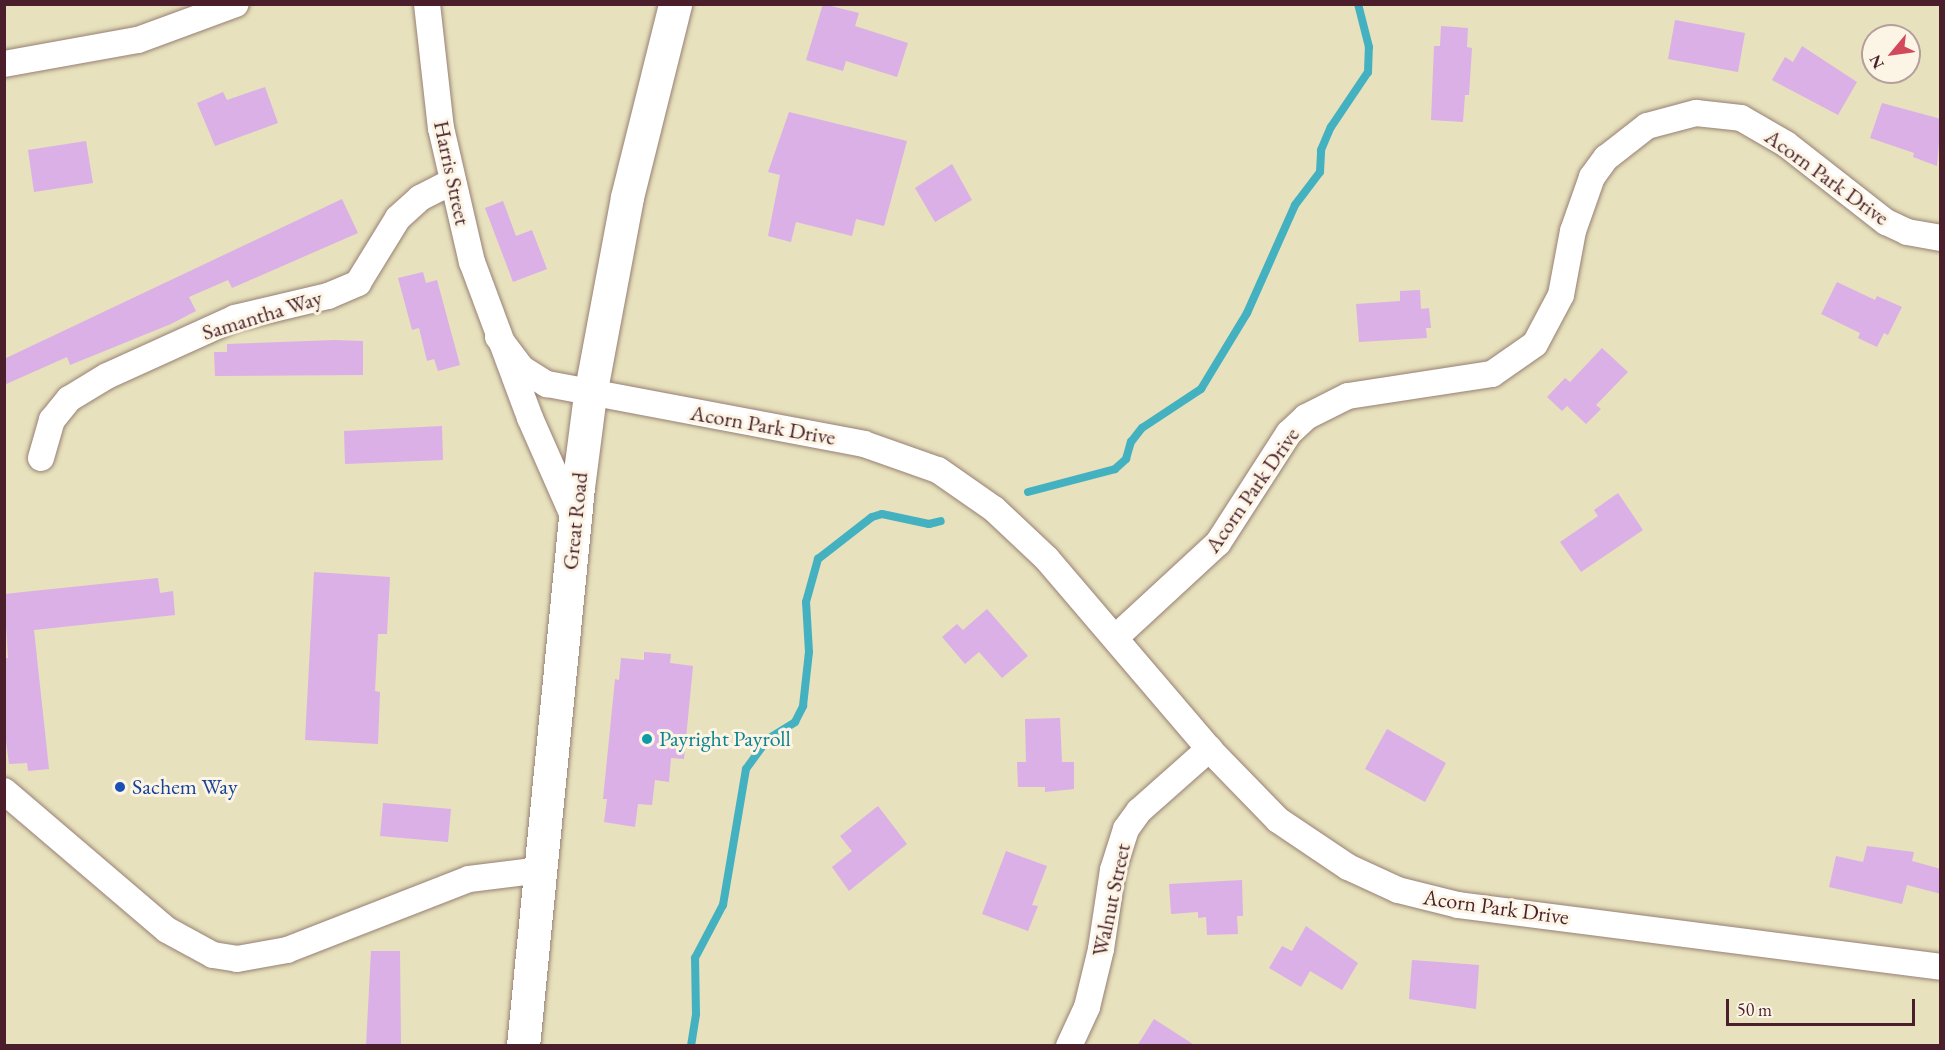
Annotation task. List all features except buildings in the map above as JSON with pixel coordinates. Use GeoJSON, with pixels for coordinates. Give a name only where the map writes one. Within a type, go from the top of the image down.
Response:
{"type":"FeatureCollection","features":[{"type":"Feature","properties":{"kind":"main road","name":"Great Road"},"geometry":{"type":"LineString","coordinates":[[523,1046],[575,520],[590,395],[627,196],[675,4]]}},
{"type":"Feature","properties":{"kind":"street"},"geometry":{"type":"LineString","coordinates":[[4,64],[138,40],[236,4]]}},
{"type":"Feature","properties":{"kind":"street","name":"Harris Street"},"geometry":{"type":"LineString","coordinates":[[428,4],[451,182],[472,262],[498,337],[575,520]]}},
{"type":"Feature","properties":{"kind":"street","name":"Acorn Park Drive"},"geometry":{"type":"LineString","coordinates":[[1115,638],[1218,543],[1289,433],[1306,417],[1348,396],[1491,374],[1534,344],[1561,295],[1573,231],[1592,177],[1619,147],[1647,126],[1696,113],[1741,118],[1786,144],[1886,222],[1907,232],[1941,238]]}},
{"type":"Feature","properties":{"kind":"street","name":"Samantha Way"},"geometry":{"type":"LineString","coordinates":[[41,458],[52,420],[69,399],[106,376],[235,318],[328,296],[358,283],[398,218],[420,198],[451,182]]}},
{"type":"Feature","properties":{"kind":"street","name":"Harris Street"},"geometry":{"type":"LineString","coordinates":[[498,337],[521,368],[534,378],[590,395]]}},
{"type":"Feature","properties":{"kind":"street","name":"Acorn Park Drive"},"geometry":{"type":"LineString","coordinates":[[590,395],[864,444],[938,470],[994,509],[1022,534],[1115,638],[1209,749],[1302,838],[1348,867],[1429,899],[1941,967]]}},
{"type":"Feature","properties":{"kind":"street","name":"Walnut Street"},"geometry":{"type":"LineString","coordinates":[[1068,1046],[1089,998],[1113,870],[1126,829],[1139,811],[1209,749]]}},
{"type":"Feature","properties":{"kind":"street"},"geometry":{"type":"LineString","coordinates":[[4,792],[167,930],[213,955],[237,959],[287,950],[469,879],[542,870]]}},
{"type":"Feature","properties":{"kind":"waterway"},"geometry":{"type":"LineString","coordinates":[[1028,492],[1115,469],[1126,459],[1131,442],[1142,428],[1201,389],[1247,313],[1295,205],[1320,172],[1321,150],[1331,127],[1368,72],[1369,47],[1358,4]]}},
{"type":"Feature","properties":{"kind":"waterway"},"geometry":{"type":"LineString","coordinates":[[691,1046],[696,1014],[695,958],[723,905],[746,769],[768,739],[795,722],[803,706],[809,652],[806,602],[818,559],[872,517],[882,514],[929,524],[941,521]]}},
{"type":"Feature","properties":{"kind":"place","name":"Payright Payroll"},"geometry":{"type":"Point","coordinates":[647,739]}},
{"type":"Feature","properties":{"kind":"place","name":"Sachem Way"},"geometry":{"type":"Point","coordinates":[120,787]}}]}
